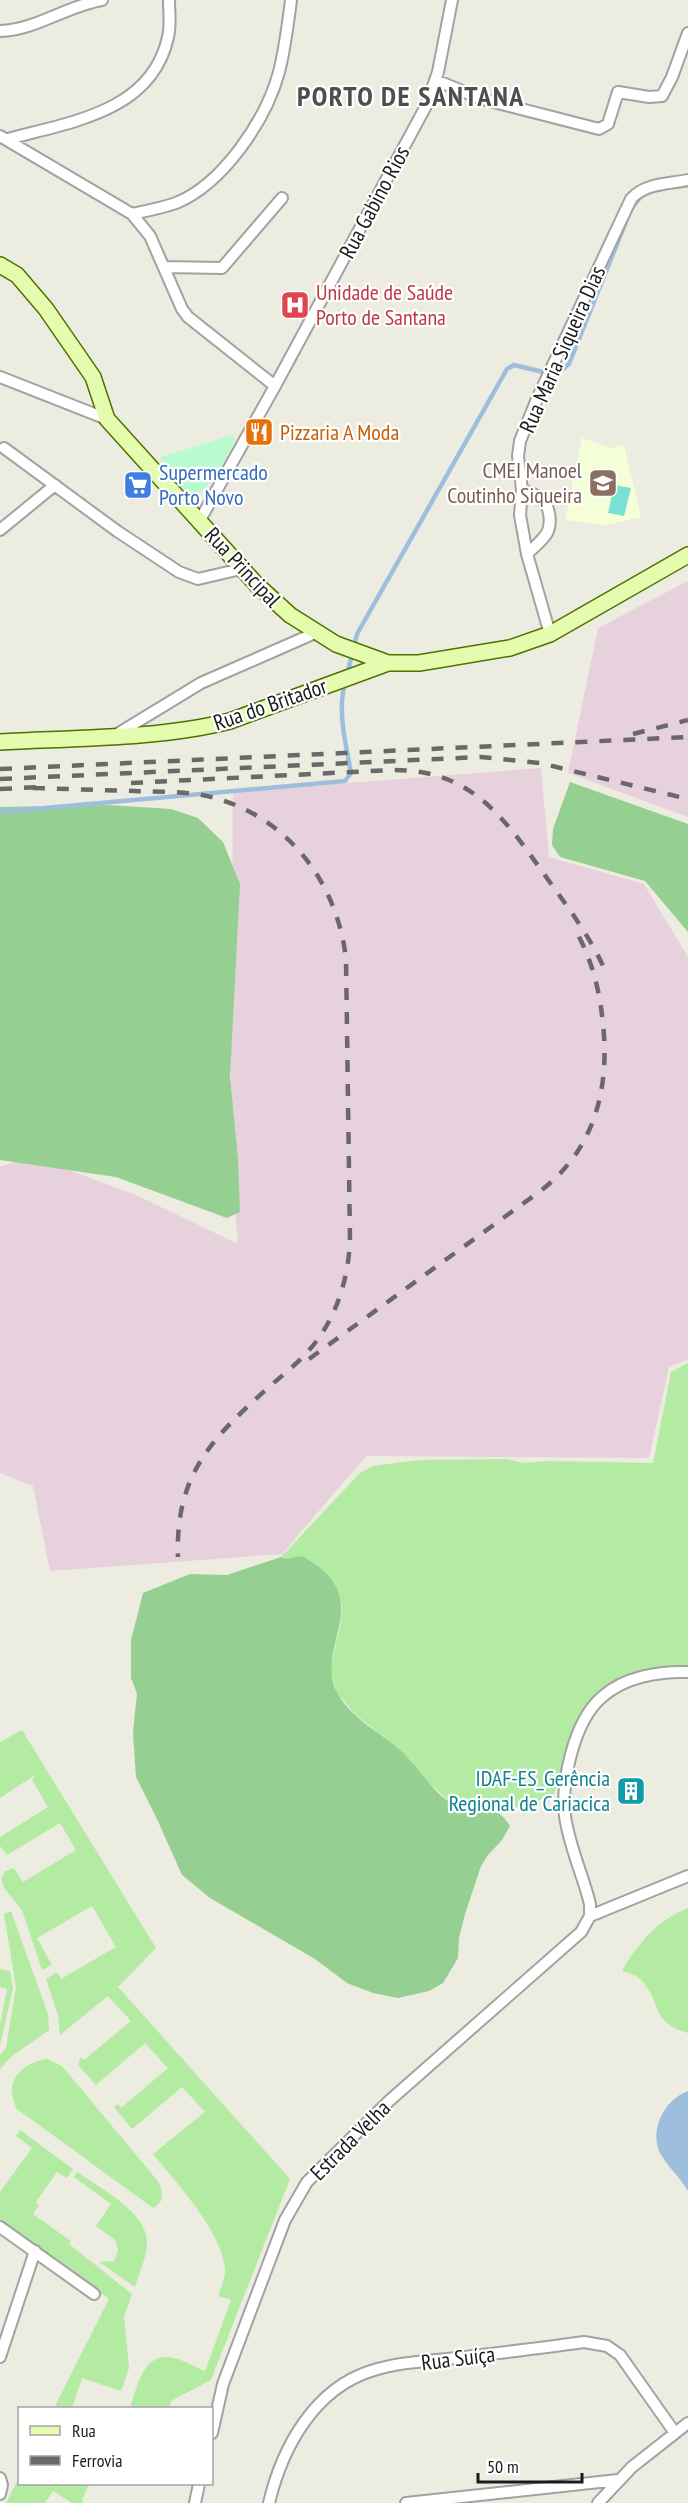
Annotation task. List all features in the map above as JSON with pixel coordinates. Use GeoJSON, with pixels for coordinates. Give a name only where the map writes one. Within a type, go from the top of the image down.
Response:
{"type":"FeatureCollection","features":[{"type":"Feature","properties":{"kind":"street"},"geometry":{"type":"LineString","coordinates":[[0,43],[1,31],[17,30],[78,6],[102,0]]}},
{"type":"Feature","properties":{"kind":"street"},"geometry":{"type":"LineString","coordinates":[[4,137],[96,115],[134,93],[156,68],[169,36],[169,0]]}},
{"type":"Feature","properties":{"kind":"street"},"geometry":{"type":"LineString","coordinates":[[132,214],[177,202],[204,187],[230,162],[258,121],[278,75],[291,0]]}},
{"type":"Feature","properties":{"kind":"street","name":"Rua Gabino Rios"},"geometry":{"type":"LineString","coordinates":[[200,520],[275,387],[418,122],[435,80],[452,0]]}},
{"type":"Feature","properties":{"kind":"street"},"geometry":{"type":"LineString","coordinates":[[435,80],[482,99],[599,129],[608,124],[618,92],[650,97],[662,96],[672,77],[688,33]]}},
{"type":"Feature","properties":{"kind":"street"},"geometry":{"type":"LineString","coordinates":[[4,137],[132,214],[150,236],[188,317],[275,387]]}},
{"type":"Feature","properties":{"kind":"street","name":"Rua Maria Siqueira Dias"},"geometry":{"type":"LineString","coordinates":[[550,634],[526,554],[520,515],[522,490],[518,456],[520,441],[537,399],[625,211],[638,192],[646,188],[688,180]]}},
{"type":"Feature","properties":{"kind":"street"},"geometry":{"type":"LineString","coordinates":[[164,267],[222,268],[282,198]]}},
{"type":"Feature","properties":{"kind":"street","name":"Rua Principal"},"geometry":{"type":"LineString","coordinates":[[0,265],[17,275],[46,309],[87,368],[93,377],[107,419],[200,520],[241,569],[290,615],[315,633],[336,644],[388,663]]}},
{"type":"Feature","properties":{"kind":"street"},"geometry":{"type":"LineString","coordinates":[[0,377],[107,419]]}},
{"type":"Feature","properties":{"kind":"street"},"geometry":{"type":"LineString","coordinates":[[4,448],[117,531],[189,577],[208,578],[241,569]]}},
{"type":"Feature","properties":{"kind":"street"},"geometry":{"type":"LineString","coordinates":[[0,530],[55,485]]}},
{"type":"Feature","properties":{"kind":"street"},"geometry":{"type":"LineString","coordinates":[[522,490],[546,503],[549,513],[546,534],[526,554]]}},
{"type":"Feature","properties":{"kind":"street"},"geometry":{"type":"LineString","coordinates":[[388,663],[419,663],[531,642],[550,634],[688,555]]}},
{"type":"Feature","properties":{"kind":"street","name":"Rua do Britador"},"geometry":{"type":"LineString","coordinates":[[114,736],[201,683],[315,633]]}},
{"type":"Feature","properties":{"kind":"street","name":"Rua do Britador"},"geometry":{"type":"LineString","coordinates":[[0,742],[114,736],[208,726],[230,721],[388,663]]}},
{"type":"Feature","properties":{"kind":"street"},"geometry":{"type":"LineString","coordinates":[[688,1671],[638,1677],[601,1697],[587,1716],[575,1742],[564,1788],[565,1817],[588,1892],[590,1916],[688,1876]]}},
{"type":"Feature","properties":{"kind":"street","name":"Estrada Velha"},"geometry":{"type":"LineString","coordinates":[[213,2429],[223,2384],[285,2220],[307,2182],[389,2101],[575,1939],[590,1916]]}},
{"type":"Feature","properties":{"kind":"street"},"geometry":{"type":"LineString","coordinates":[[0,2227],[94,2294]]}},
{"type":"Feature","properties":{"kind":"street"},"geometry":{"type":"LineString","coordinates":[[0,2357],[35,2251]]}},
{"type":"Feature","properties":{"kind":"street","name":"Rua Suíça"},"geometry":{"type":"LineString","coordinates":[[269,2503],[287,2449],[308,2417],[319,2405],[355,2377],[392,2366],[584,2342],[600,2344],[620,2355],[675,2433]]}},
{"type":"Feature","properties":{"kind":"street"},"geometry":{"type":"LineString","coordinates":[[598,2503],[618,2480],[688,2423]]}},
{"type":"Feature","properties":{"kind":"street"},"geometry":{"type":"LineString","coordinates":[[0,2478],[2,2485],[0,2494]]}},
{"type":"Feature","properties":{"kind":"street"},"geometry":{"type":"LineString","coordinates":[[406,2503],[618,2480]]}},
{"type":"Feature","properties":{"kind":"street"},"geometry":{"type":"LineString","coordinates":[[195,2503],[199,2485]]}},
{"type":"Feature","properties":{"kind":"shaded area"},"geometry":{"type":"Polygon","coordinates":[[[233,435],[235,441],[221,465],[209,483],[195,494],[188,495],[160,457],[233,435]]]}},
{"type":"Feature","properties":{"kind":"shaded area","name":"CMEI Manoel Coutinho Siqueira"},"geometry":{"type":"Polygon","coordinates":[[[582,438],[615,449],[617,445],[624,446],[641,517],[605,525],[565,520],[582,438]]]}},
{"type":"Feature","properties":{"kind":"shaded area"},"geometry":{"type":"Polygon","coordinates":[[[614,485],[631,488],[624,516],[608,513],[614,485]]]}},
{"type":"Feature","properties":{"kind":"shaded area"},"geometry":{"type":"Polygon","coordinates":[[[688,581],[688,817],[568,773],[598,628],[688,581]]]}},
{"type":"Feature","properties":{"kind":"shaded area"},"geometry":{"type":"Polygon","coordinates":[[[541,768],[549,857],[644,884],[688,957],[688,1359],[669,1367],[649,1458],[366,1456],[282,1554],[50,1571],[33,1486],[0,1473],[0,1167],[31,1156],[136,1195],[238,1244],[230,1136],[233,792],[541,768]]]}},
{"type":"Feature","properties":{"kind":"shaded area"},"geometry":{"type":"Polygon","coordinates":[[[688,2091],[688,2191],[660,2153],[656,2134],[666,2108],[672,2101],[688,2091]]]}},
{"type":"Feature","properties":{"kind":"green space"},"geometry":{"type":"Polygon","coordinates":[[[570,782],[688,824],[688,932],[645,881],[560,857],[552,845],[553,829],[570,782]]]}},
{"type":"Feature","properties":{"kind":"green space"},"geometry":{"type":"Polygon","coordinates":[[[109,805],[171,809],[198,818],[223,842],[240,884],[230,1077],[238,1159],[240,1212],[227,1218],[116,1177],[0,1160],[0,807],[109,805]]]}},
{"type":"Feature","properties":{"kind":"green space"},"geometry":{"type":"Polygon","coordinates":[[[688,1363],[688,1666],[631,1674],[603,1689],[591,1701],[581,1718],[553,1796],[501,1812],[473,1803],[450,1802],[430,1784],[411,1760],[355,1714],[337,1693],[330,1669],[340,1626],[342,1605],[335,1585],[316,1564],[302,1557],[285,1559],[281,1557],[360,1473],[373,1466],[419,1460],[507,1459],[524,1463],[547,1461],[653,1463],[671,1372],[688,1363]]]}},
{"type":"Feature","properties":{"kind":"green space"},"geometry":{"type":"Polygon","coordinates":[[[302,1556],[325,1572],[337,1589],[341,1606],[340,1624],[332,1659],[332,1677],[338,1694],[345,1704],[363,1722],[403,1753],[445,1799],[452,1803],[487,1806],[498,1812],[510,1826],[481,1866],[459,1938],[458,1958],[443,1983],[429,1991],[398,1998],[373,1993],[347,1983],[315,1959],[210,1898],[182,1875],[136,1777],[133,1733],[137,1693],[131,1678],[131,1640],[143,1593],[190,1574],[227,1575],[281,1557],[285,1559],[302,1556]]]}},
{"type":"Feature","properties":{"kind":"green space"},"geometry":{"type":"Polygon","coordinates":[[[22,1730],[156,1948],[118,1987],[290,2179],[211,2380],[171,2401],[169,2407],[130,2407],[146,2368],[160,2358],[170,2357],[205,2371],[231,2300],[218,2296],[225,2268],[215,2238],[207,2223],[153,2154],[205,2112],[182,2087],[132,2129],[114,2107],[118,2104],[121,2108],[168,2068],[145,2043],[96,2085],[78,2065],[81,2057],[84,2060],[131,2021],[108,1996],[60,2035],[58,2015],[46,1979],[57,1972],[61,1979],[116,1947],[92,1906],[37,1938],[52,1965],[42,1970],[22,1910],[4,1888],[1,1878],[5,1871],[14,1868],[23,1882],[76,1850],[60,1823],[7,1855],[0,1846],[0,1837],[48,1807],[32,1780],[35,1775],[0,1798],[0,1742],[22,1730]]]}},
{"type":"Feature","properties":{"kind":"green space"},"geometry":{"type":"Polygon","coordinates":[[[688,1908],[688,2033],[667,2023],[647,1987],[634,1975],[622,1971],[635,1951],[658,1926],[688,1908]]]}},
{"type":"Feature","properties":{"kind":"green space"},"geometry":{"type":"Polygon","coordinates":[[[11,1911],[48,2014],[49,2030],[12,2056],[0,2069],[0,2055],[6,2048],[16,1987],[4,1914],[11,1911]]]}},
{"type":"Feature","properties":{"kind":"green space"},"geometry":{"type":"Polygon","coordinates":[[[0,1969],[10,1971],[13,1988],[0,2046],[0,2025],[7,1989],[0,1987],[0,1969]]]}},
{"type":"Feature","properties":{"kind":"green space"},"geometry":{"type":"Polygon","coordinates":[[[47,2059],[62,2066],[157,2180],[161,2188],[162,2199],[153,2208],[17,2109],[12,2091],[17,2076],[29,2065],[47,2059]]]}},
{"type":"Feature","properties":{"kind":"green space"},"geometry":{"type":"Polygon","coordinates":[[[20,2130],[73,2169],[67,2178],[57,2172],[36,2202],[39,2205],[33,2214],[71,2241],[69,2244],[132,2294],[124,2317],[129,2368],[121,2391],[82,2378],[72,2407],[55,2407],[109,2299],[0,2222],[0,2192],[32,2148],[16,2136],[20,2130]]]}},
{"type":"Feature","properties":{"kind":"green space"},"geometry":{"type":"Polygon","coordinates":[[[77,2172],[121,2202],[131,2211],[145,2231],[146,2253],[135,2287],[99,2262],[114,2261],[118,2251],[116,2241],[96,2226],[111,2204],[74,2177],[77,2172]]]}},
{"type":"Feature","properties":{"kind":"green space"},"geometry":{"type":"Polygon","coordinates":[[[18,2479],[18,2485],[89,2485],[82,2501],[84,2503],[72,2503],[53,2491],[45,2503],[6,2503],[18,2479]]]}},
{"type":"Feature","properties":{"kind":"waterway"},"geometry":{"type":"LineString","coordinates":[[347,675],[357,634],[507,369],[514,365],[556,375],[569,364],[631,209],[642,195]]}},
{"type":"Feature","properties":{"kind":"waterway"},"geometry":{"type":"LineString","coordinates":[[0,812],[345,781],[351,773],[342,717],[345,683]]}},
{"type":"Feature","properties":{"kind":"railway"},"geometry":{"type":"LineString","coordinates":[[633,734],[688,720]]}},
{"type":"Feature","properties":{"kind":"railway"},"geometry":{"type":"LineString","coordinates":[[0,769],[688,737]]}},
{"type":"Feature","properties":{"kind":"railway"},"geometry":{"type":"LineString","coordinates":[[0,779],[481,757],[540,763],[688,799]]}},
{"type":"Feature","properties":{"kind":"railway"},"geometry":{"type":"LineString","coordinates":[[131,783],[392,770],[421,772],[445,778],[466,789],[485,803],[518,838],[572,913],[605,970]]}},
{"type":"Feature","properties":{"kind":"railway"},"geometry":{"type":"LineString","coordinates":[[0,789],[41,787]]}},
{"type":"Feature","properties":{"kind":"railway"},"geometry":{"type":"LineString","coordinates":[[33,788],[185,793],[231,803],[257,816],[281,833],[301,853],[318,876],[341,930],[346,959],[350,1241],[344,1282],[330,1320],[315,1343],[299,1361],[230,1424],[201,1460],[190,1481],[183,1503],[178,1557]]}},
{"type":"Feature","properties":{"kind":"railway"},"geometry":{"type":"LineString","coordinates":[[309,1359],[539,1192],[558,1176],[573,1158],[594,1117],[604,1072],[605,1048],[598,990],[592,967],[578,935]]}},
{"type":"Feature","properties":{"kind":"place","name":"Unidade de Saúde Porto de Santana"},"geometry":{"type":"Point","coordinates":[295,305]}},
{"type":"Feature","properties":{"kind":"place","name":"Pizzaria A Moda"},"geometry":{"type":"Point","coordinates":[259,432]}},
{"type":"Feature","properties":{"kind":"place","name":"CMEI Manoel Coutinho Siqueira"},"geometry":{"type":"Point","coordinates":[603,483]}},
{"type":"Feature","properties":{"kind":"place","name":"Supermercado Porto Novo"},"geometry":{"type":"Point","coordinates":[138,485]}},
{"type":"Feature","properties":{"kind":"place","name":"IDAF-ES_Gerência Regional de Cariacica"},"geometry":{"type":"Point","coordinates":[631,1791]}},
{"type":"Feature","properties":{"kind":"district","name":"PORTO DE SANTANA"},"geometry":{"type":"Point","coordinates":[411,96]}}]}
